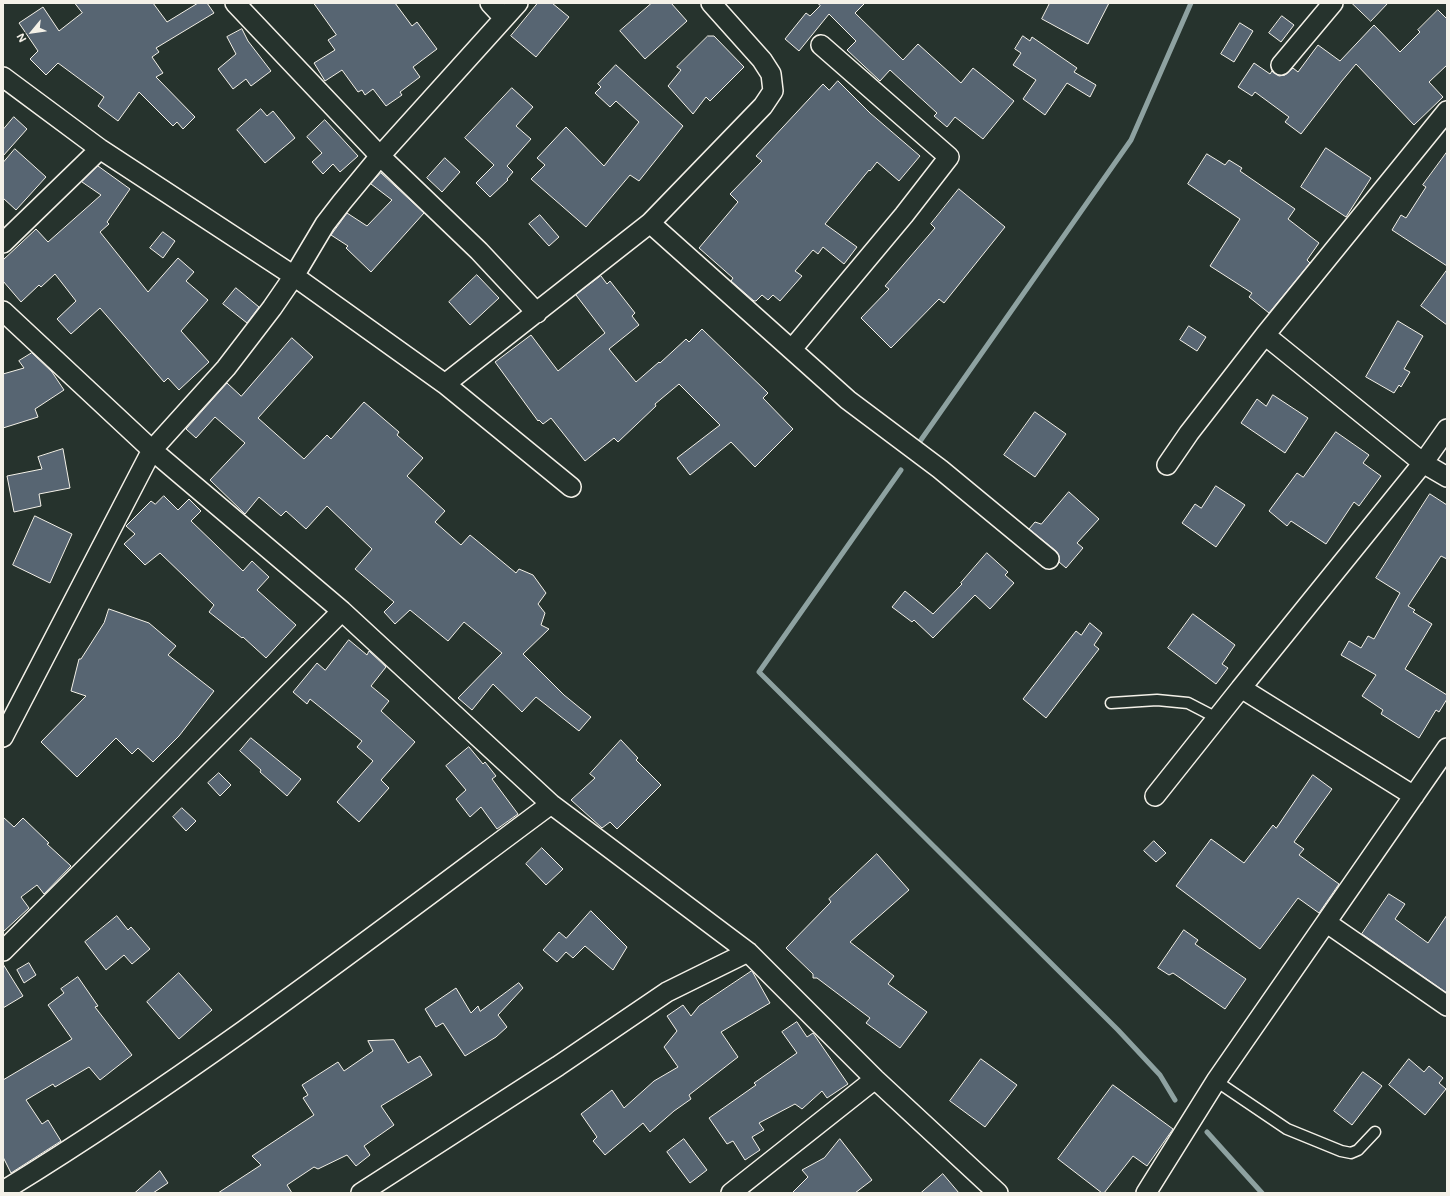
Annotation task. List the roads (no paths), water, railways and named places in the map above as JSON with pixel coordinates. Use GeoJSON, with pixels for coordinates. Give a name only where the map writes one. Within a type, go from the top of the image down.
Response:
{"type":"FeatureCollection","features":[{"type":"Feature","properties":{"kind":"street"},"geometry":{"type":"LineString","coordinates":[[235,3],[380,156],[479,251],[537,313]]}},
{"type":"Feature","properties":{"kind":"street"},"geometry":{"type":"LineString","coordinates":[[490,3],[504,18]]}},
{"type":"Feature","properties":{"kind":"street"},"geometry":{"type":"LineString","coordinates":[[3,737],[152,450],[226,368],[294,276],[325,224],[380,156],[518,3]]}},
{"type":"Feature","properties":{"kind":"street"},"geometry":{"type":"LineString","coordinates":[[445,384],[650,223],[763,106],[773,90],[771,74],[762,60],[711,3]]}},
{"type":"Feature","properties":{"kind":"street"},"geometry":{"type":"LineString","coordinates":[[1281,65],[1333,3]]}},
{"type":"Feature","properties":{"kind":"street"},"geometry":{"type":"LineString","coordinates":[[792,349],[904,215],[949,158],[821,45]]}},
{"type":"Feature","properties":{"kind":"street"},"geometry":{"type":"LineString","coordinates":[[3,77],[100,149],[294,276],[445,384],[571,487]]}},
{"type":"Feature","properties":{"kind":"street"},"geometry":{"type":"LineString","coordinates":[[1167,465],[1189,433],[1265,335],[1447,111]]}},
{"type":"Feature","properties":{"kind":"street"},"geometry":{"type":"LineString","coordinates":[[3,243],[100,149]]}},
{"type":"Feature","properties":{"kind":"street"},"geometry":{"type":"LineString","coordinates":[[650,223],[848,400],[940,469],[1049,559]]}},
{"type":"Feature","properties":{"kind":"street"},"geometry":{"type":"LineString","coordinates":[[3,310],[152,450],[342,611],[552,804],[748,952],[875,1079],[998,1193]]}},
{"type":"Feature","properties":{"kind":"street"},"geometry":{"type":"LineString","coordinates":[[1265,335],[1423,463],[1447,477]]}},
{"type":"Feature","properties":{"kind":"street"},"geometry":{"type":"LineString","coordinates":[[1156,796],[1241,688],[1423,463],[1447,429]]}},
{"type":"Feature","properties":{"kind":"street"},"geometry":{"type":"LineString","coordinates":[[3,951],[342,611]]}},
{"type":"Feature","properties":{"kind":"street"},"geometry":{"type":"LineString","coordinates":[[1241,688],[1414,796]]}},
{"type":"Feature","properties":{"kind":"street"},"geometry":{"type":"LineString","coordinates":[[1146,1193],[1216,1081],[1414,796],[1440,773],[1447,748]]}},
{"type":"Feature","properties":{"kind":"street"},"geometry":{"type":"LineString","coordinates":[[3,1191],[143,1101],[335,965],[552,804]]}},
{"type":"Feature","properties":{"kind":"street"},"geometry":{"type":"LineString","coordinates":[[1327,923],[1447,1006]]}},
{"type":"Feature","properties":{"kind":"street"},"geometry":{"type":"LineString","coordinates":[[361,1193],[558,1066],[667,992],[748,952]]}},
{"type":"Feature","properties":{"kind":"street"},"geometry":{"type":"LineString","coordinates":[[731,1193],[875,1079]]}},
{"type":"Feature","properties":{"kind":"lane"},"geometry":{"type":"LineString","coordinates":[[1111,703],[1157,700],[1188,703],[1217,718]]}},
{"type":"Feature","properties":{"kind":"lane"},"geometry":{"type":"LineString","coordinates":[[1216,1081],[1286,1129],[1341,1151],[1351,1153],[1358,1150],[1375,1132]]}},
{"type":"Feature","properties":{"kind":"waterway"},"geometry":{"type":"LineString","coordinates":[[916,447],[1131,140],[1191,3]]}},
{"type":"Feature","properties":{"kind":"waterway"},"geometry":{"type":"LineString","coordinates":[[901,470],[759,672],[1118,1030],[1160,1075],[1175,1100]]}},
{"type":"Feature","properties":{"kind":"waterway"},"geometry":{"type":"LineString","coordinates":[[1207,1132],[1262,1193]]}}]}
